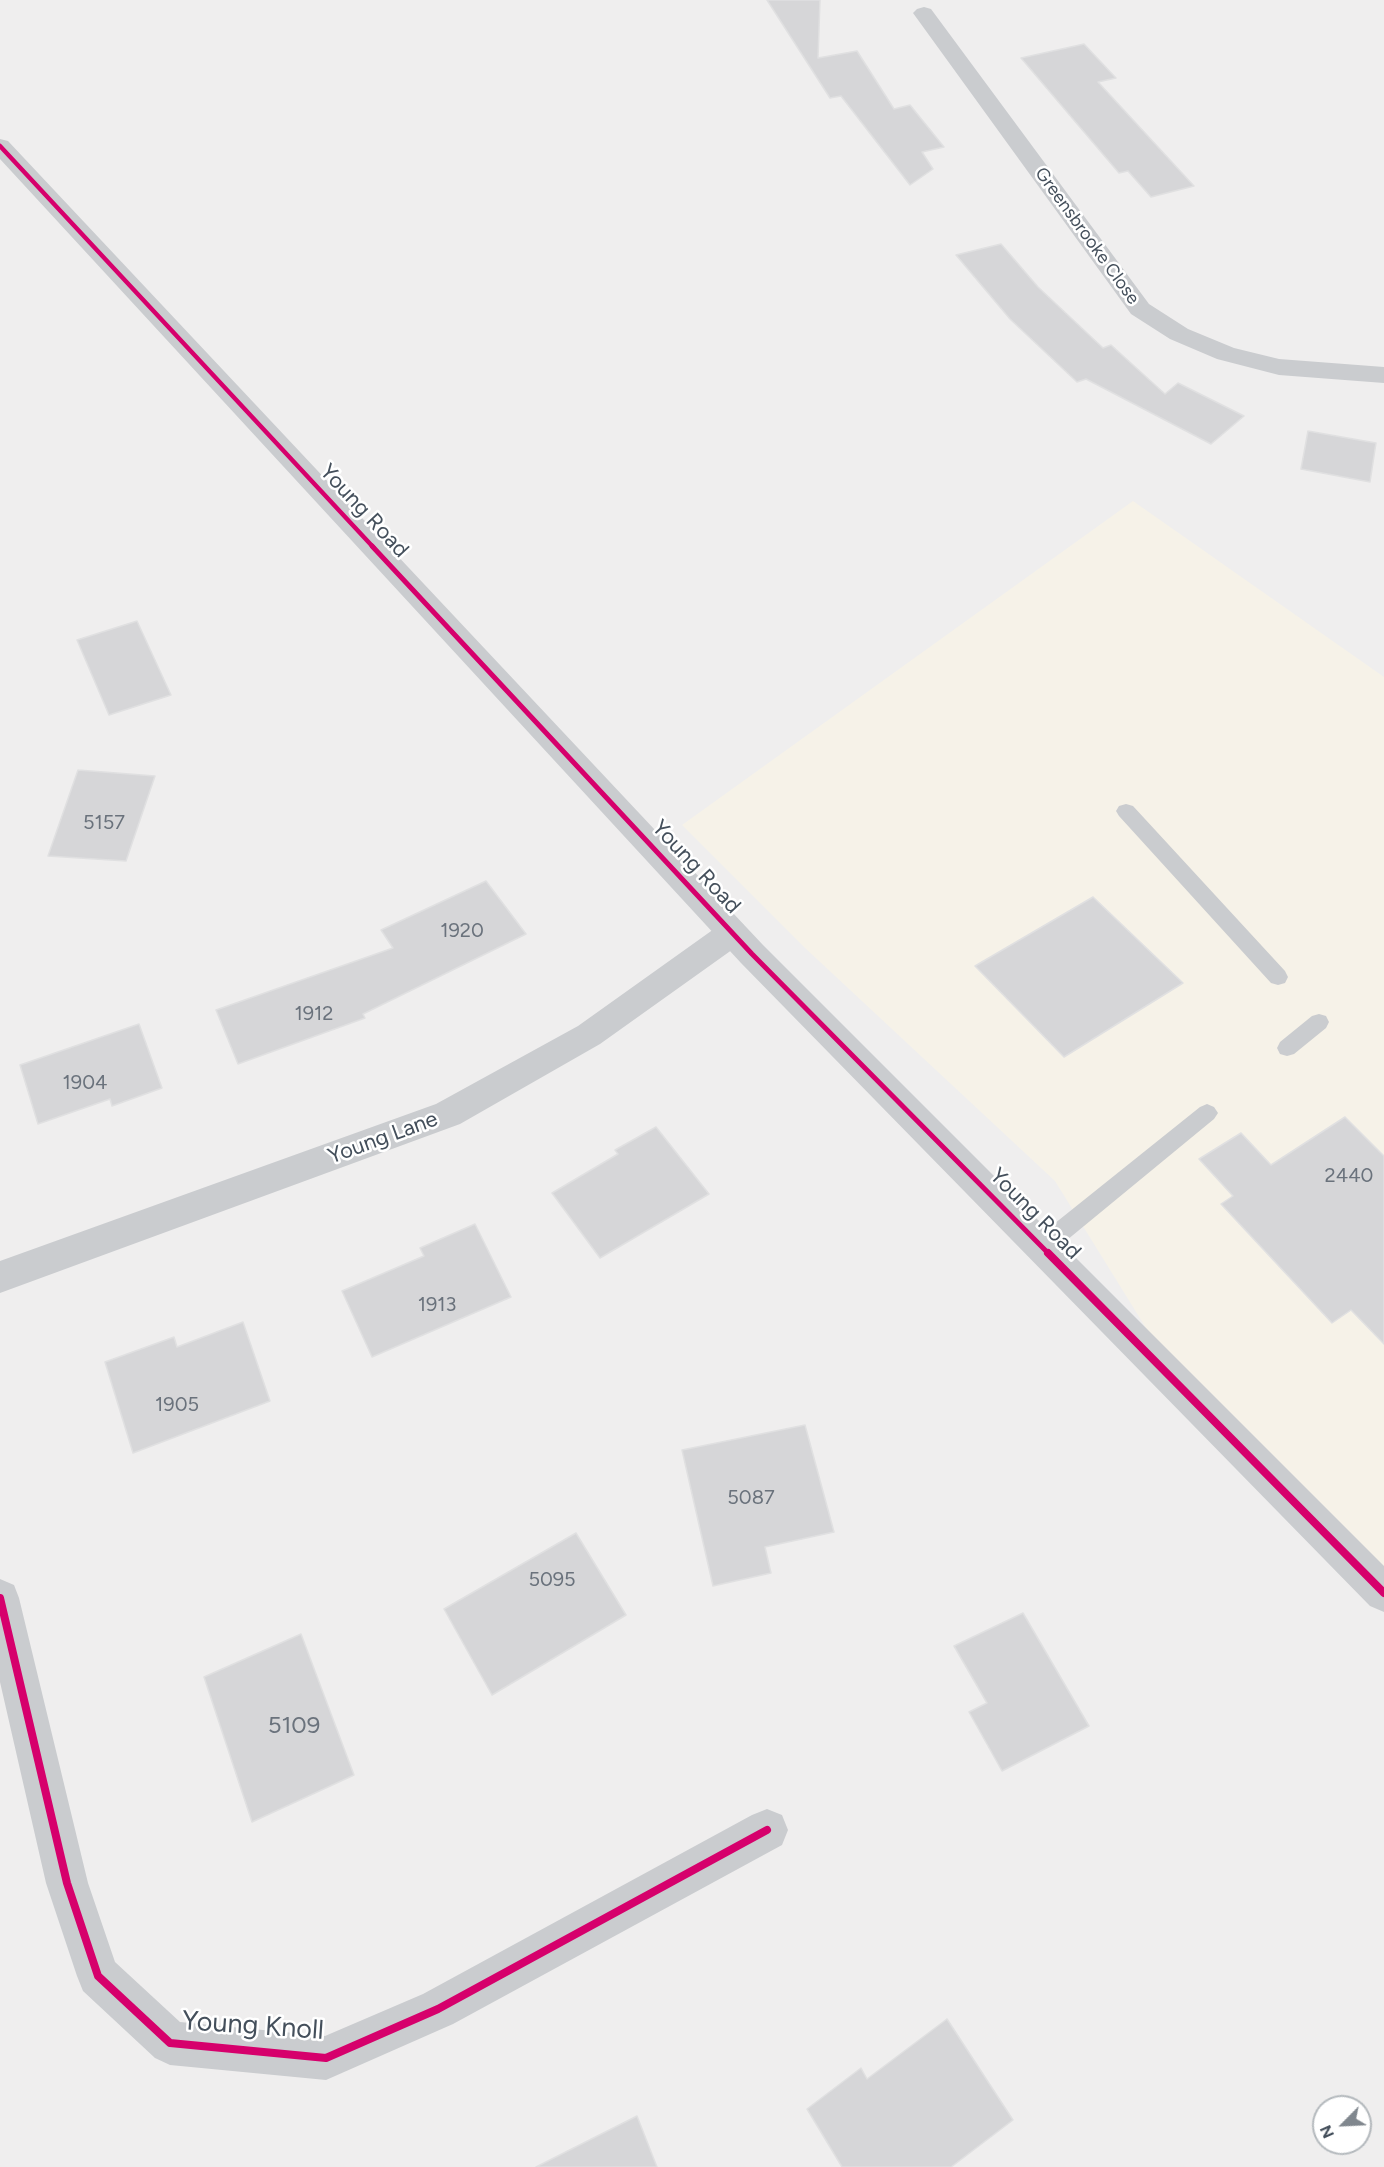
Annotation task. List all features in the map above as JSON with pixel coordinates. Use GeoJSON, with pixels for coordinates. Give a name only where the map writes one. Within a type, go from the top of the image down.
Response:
{"type":"FeatureCollection","features":[{"type":"Feature","properties":{"kind":"street","name":"Greensbrooke Close"},"geometry":{"type":"LineString","coordinates":[[924,13],[1140,309],[1179,334],[1226,354],[1279,367],[1384,375]]}},
{"type":"Feature","properties":{"kind":"street","name":"Young Road"},"geometry":{"type":"LineString","coordinates":[[0,146],[732,933],[1384,1593]]}},
{"type":"Feature","properties":{"kind":"street","name":"Young Lane"},"geometry":{"type":"LineString","coordinates":[[0,1277],[448,1114],[589,1035],[732,933]]}},
{"type":"Feature","properties":{"kind":"street","name":"Young Knoll"},"geometry":{"type":"LineString","coordinates":[[0,1598],[68,1883],[98,1976],[170,2043],[326,2058],[438,2009],[767,1830]]}},
{"type":"Feature","properties":{"kind":"lane"},"geometry":{"type":"LineString","coordinates":[[1126,810],[1278,977]]}},
{"type":"Feature","properties":{"kind":"lane"},"geometry":{"type":"LineString","coordinates":[[1287,1048],[1319,1022]]}},
{"type":"Feature","properties":{"kind":"lane"},"geometry":{"type":"LineString","coordinates":[[1042,1247],[1206,1113]]}},
{"type":"Feature","properties":{"kind":"shaded area"},"geometry":{"type":"Polygon","coordinates":[[[1133,501],[1384,677],[1384,1568],[1185,1391],[1055,1181],[804,947],[682,825],[1133,501]]]}},
{"type":"Feature","properties":{"kind":"building"},"geometry":{"type":"Polygon","coordinates":[[[767,0],[820,0],[818,58],[857,51],[894,109],[910,105],[944,147],[922,152],[933,169],[910,185],[841,96],[830,98],[767,0]]]}},
{"type":"Feature","properties":{"kind":"building"},"geometry":{"type":"Polygon","coordinates":[[[1084,44],[1116,78],[1098,82],[1194,186],[1151,197],[1128,171],[1119,173],[1021,58],[1084,44]]]}},
{"type":"Feature","properties":{"kind":"building"},"geometry":{"type":"Polygon","coordinates":[[[1001,244],[1038,287],[1103,348],[1111,345],[1165,394],[1178,383],[1244,416],[1211,444],[1086,379],[1077,382],[1010,319],[956,255],[1001,244]]]}},
{"type":"Feature","properties":{"kind":"building"},"geometry":{"type":"Polygon","coordinates":[[[1308,431],[1376,443],[1370,482],[1301,469],[1308,431]]]}},
{"type":"Feature","properties":{"kind":"building"},"geometry":{"type":"Polygon","coordinates":[[[137,621],[171,695],[109,715],[77,640],[137,621]]]}},
{"type":"Feature","properties":{"kind":"building"},"geometry":{"type":"Polygon","coordinates":[[[78,770],[155,776],[126,861],[48,856],[78,770]]]}},
{"type":"Feature","properties":{"kind":"building"},"geometry":{"type":"Polygon","coordinates":[[[486,881],[526,934],[363,1014],[365,1018],[238,1064],[216,1010],[393,948],[381,930],[486,881]]]}},
{"type":"Feature","properties":{"kind":"building"},"geometry":{"type":"Polygon","coordinates":[[[1093,897],[1183,983],[1064,1057],[975,966],[1093,897]]]}},
{"type":"Feature","properties":{"kind":"building"},"geometry":{"type":"Polygon","coordinates":[[[139,1024],[162,1088],[112,1106],[110,1099],[38,1124],[20,1065],[139,1024]]]}},
{"type":"Feature","properties":{"kind":"building"},"geometry":{"type":"Polygon","coordinates":[[[1345,1117],[1384,1156],[1384,1344],[1351,1310],[1332,1323],[1221,1204],[1233,1196],[1199,1159],[1241,1133],[1271,1165],[1345,1117]]]}},
{"type":"Feature","properties":{"kind":"building"},"geometry":{"type":"Polygon","coordinates":[[[656,1127],[709,1194],[600,1258],[552,1193],[618,1154],[615,1150],[656,1127]]]}},
{"type":"Feature","properties":{"kind":"building"},"geometry":{"type":"Polygon","coordinates":[[[475,1224],[511,1297],[372,1357],[342,1291],[424,1256],[420,1248],[475,1224]]]}},
{"type":"Feature","properties":{"kind":"building"},"geometry":{"type":"Polygon","coordinates":[[[243,1322],[270,1401],[133,1453],[105,1362],[174,1337],[177,1347],[243,1322]]]}},
{"type":"Feature","properties":{"kind":"building"},"geometry":{"type":"Polygon","coordinates":[[[805,1425],[834,1532],[765,1547],[771,1573],[713,1586],[682,1450],[805,1425]]]}},
{"type":"Feature","properties":{"kind":"building"},"geometry":{"type":"Polygon","coordinates":[[[576,1533],[626,1615],[492,1695],[444,1609],[576,1533]]]}},
{"type":"Feature","properties":{"kind":"building"},"geometry":{"type":"Polygon","coordinates":[[[1023,1613],[1089,1726],[1002,1771],[969,1712],[987,1703],[954,1646],[1023,1613]]]}},
{"type":"Feature","properties":{"kind":"building"},"geometry":{"type":"Polygon","coordinates":[[[301,1634],[354,1775],[252,1822],[204,1677],[301,1634]]]}},
{"type":"Feature","properties":{"kind":"building"},"geometry":{"type":"Polygon","coordinates":[[[947,2019],[1013,2120],[951,2167],[842,2167],[807,2109],[861,2068],[867,2079],[947,2019]]]}},
{"type":"Feature","properties":{"kind":"building"},"geometry":{"type":"Polygon","coordinates":[[[637,2116],[657,2167],[536,2167],[637,2116]]]}},
{"type":"Feature","properties":{"kind":"cycle path"},"geometry":{"type":"LineString","coordinates":[[0,146],[752,954],[1384,1593]]}},
{"type":"Feature","properties":{"kind":"cycle path"},"geometry":{"type":"LineString","coordinates":[[0,1598],[67,1883],[98,1976],[170,2043],[326,2058],[438,2009],[767,1830]]}}]}
